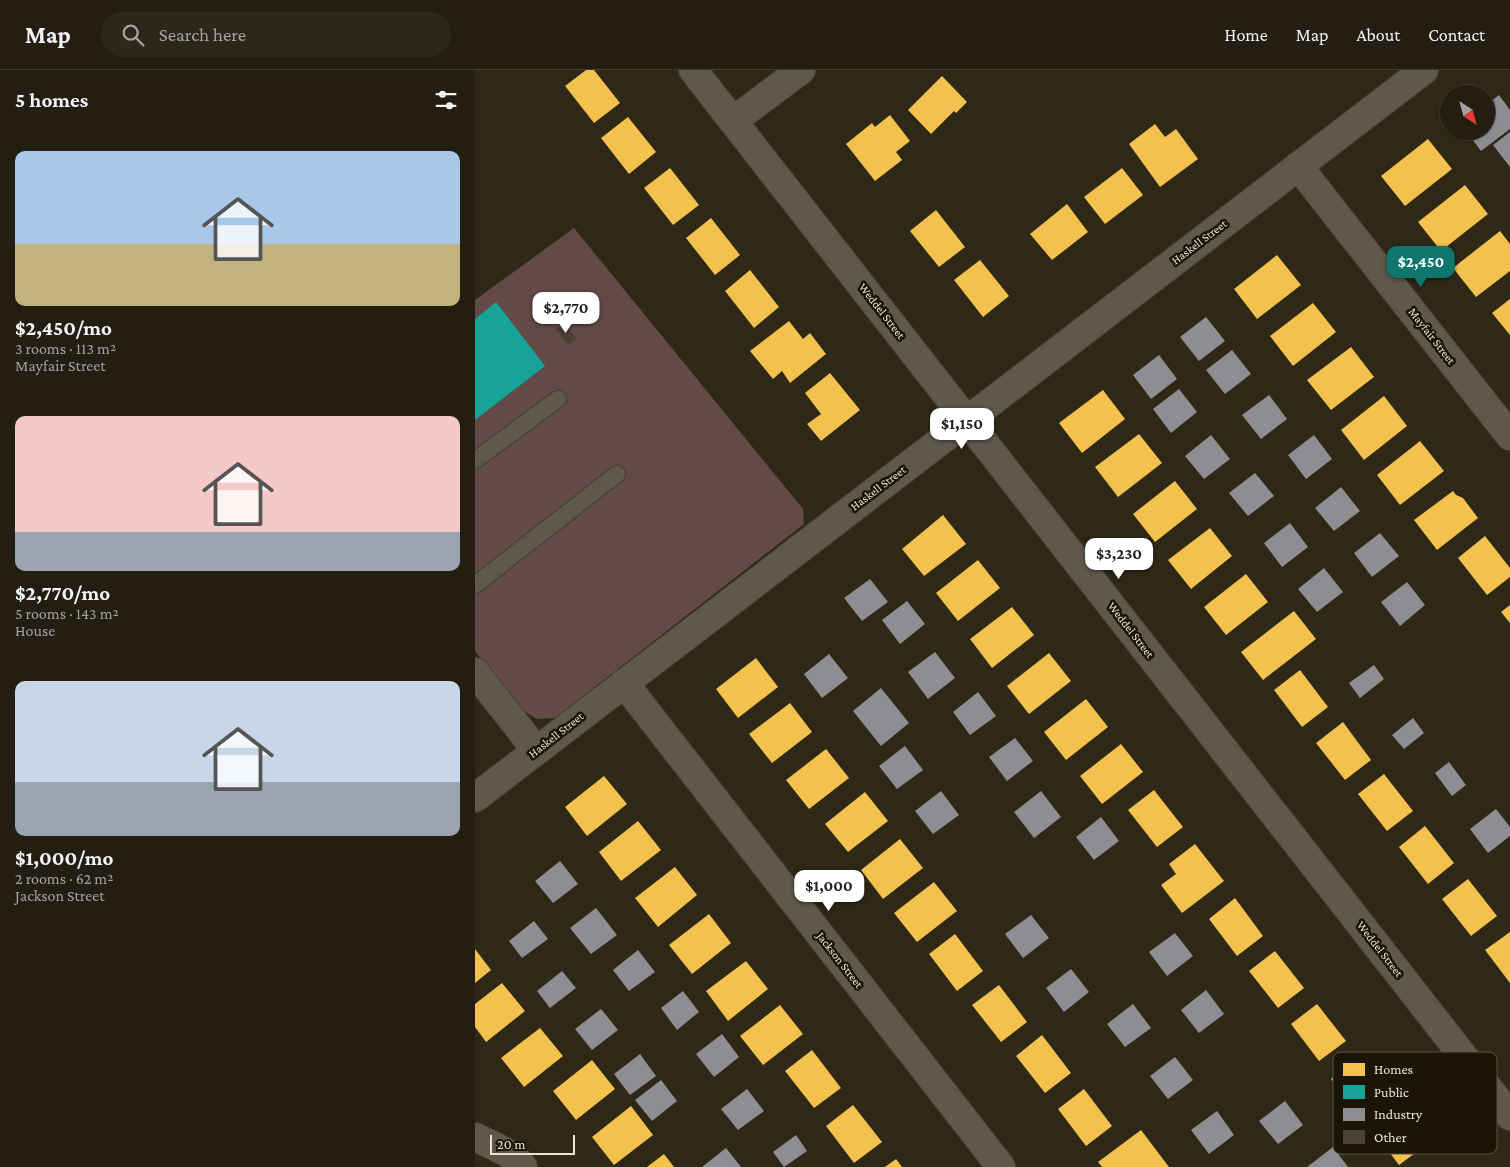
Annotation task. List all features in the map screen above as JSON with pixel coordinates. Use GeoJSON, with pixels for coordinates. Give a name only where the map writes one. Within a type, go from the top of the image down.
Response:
{"type":"FeatureCollection","features":[{"type":"Feature","properties":{"kind":"street","name":"Weddel Street"},"geometry":{"type":"LineString","coordinates":[[693,70],[1460,1052]]}},
{"type":"Feature","properties":{"kind":"street"},"geometry":{"type":"LineString","coordinates":[[733,121],[801,70]]}},
{"type":"Feature","properties":{"kind":"street","name":"Haskell Street"},"geometry":{"type":"LineString","coordinates":[[475,798],[1424,70]]}},
{"type":"Feature","properties":{"kind":"street","name":"Mayfair Street"},"geometry":{"type":"LineString","coordinates":[[1298,166],[1510,436]]}},
{"type":"Feature","properties":{"kind":"street"},"geometry":{"type":"LineString","coordinates":[[475,672],[536,750]]}},
{"type":"Feature","properties":{"kind":"street","name":"Jackson Street"},"geometry":{"type":"LineString","coordinates":[[624,683],[1001,1167]]}},
{"type":"Feature","properties":{"kind":"street","name":"Weddel Street"},"geometry":{"type":"LineString","coordinates":[[1497,1099],[1510,1116]]}},
{"type":"Feature","properties":{"kind":"street"},"geometry":{"type":"LineString","coordinates":[[475,1137],[515,1158],[523,1167]]}},
{"type":"Feature","properties":{"kind":"lane"},"geometry":{"type":"LineString","coordinates":[[475,460],[559,399]]}},
{"type":"Feature","properties":{"kind":"lane"},"geometry":{"type":"LineString","coordinates":[[475,585],[617,474]]}},
{"type":"Feature","properties":{"kind":"shaded area"},"geometry":{"type":"Polygon","coordinates":[[[574,228],[803,509],[804,524],[555,718],[537,719],[519,708],[475,651],[475,300],[574,228]]]}},
{"type":"Feature","properties":{"kind":"building: Homes"},"geometry":{"type":"Polygon","coordinates":[[[586,70],[594,70],[620,103],[594,123],[565,86],[586,70]]]}},
{"type":"Feature","properties":{"kind":"building: Homes"},"geometry":{"type":"Polygon","coordinates":[[[942,76],[967,102],[956,113],[954,111],[931,134],[908,110],[942,76]]]}},
{"type":"Feature","properties":{"kind":"building: Homes"},"geometry":{"type":"Polygon","coordinates":[[[890,115],[910,141],[896,152],[902,160],[875,181],[846,144],[872,123],[875,127],[890,115]]]}},
{"type":"Feature","properties":{"kind":"building: Homes"},"geometry":{"type":"Polygon","coordinates":[[[628,117],[656,152],[629,174],[601,138],[628,117]]]}},
{"type":"Feature","properties":{"kind":"building: Homes"},"geometry":{"type":"Polygon","coordinates":[[[1155,124],[1165,137],[1176,129],[1198,159],[1160,187],[1129,144],[1155,124]]]}},
{"type":"Feature","properties":{"kind":"building: Homes"},"geometry":{"type":"Polygon","coordinates":[[[1428,139],[1452,169],[1405,206],[1381,176],[1428,139]]]}},
{"type":"Feature","properties":{"kind":"building: Homes"},"geometry":{"type":"Polygon","coordinates":[[[670,168],[699,205],[673,225],[644,188],[670,168]]]}},
{"type":"Feature","properties":{"kind":"building: Homes"},"geometry":{"type":"Polygon","coordinates":[[[1122,168],[1143,195],[1105,224],[1084,197],[1122,168]]]}},
{"type":"Feature","properties":{"kind":"building: Homes"},"geometry":{"type":"Polygon","coordinates":[[[1465,185],[1488,214],[1441,251],[1418,222],[1465,185]]]}},
{"type":"Feature","properties":{"kind":"building: Homes"},"geometry":{"type":"Polygon","coordinates":[[[1067,204],[1088,232],[1052,260],[1030,234],[1067,204]]]}},
{"type":"Feature","properties":{"kind":"building: Homes"},"geometry":{"type":"Polygon","coordinates":[[[936,210],[965,247],[939,267],[910,231],[936,210]]]}},
{"type":"Feature","properties":{"kind":"building: Homes"},"geometry":{"type":"Polygon","coordinates":[[[711,218],[740,255],[715,275],[686,238],[711,218]]]}},
{"type":"Feature","properties":{"kind":"building: Homes"},"geometry":{"type":"Polygon","coordinates":[[[1500,231],[1510,244],[1510,271],[1476,297],[1453,268],[1500,231]]]}},
{"type":"Feature","properties":{"kind":"building: Homes"},"geometry":{"type":"Polygon","coordinates":[[[1277,255],[1301,285],[1257,319],[1234,289],[1277,255]]]}},
{"type":"Feature","properties":{"kind":"building: Homes"},"geometry":{"type":"Polygon","coordinates":[[[980,260],[1009,296],[983,317],[954,280],[980,260]]]}},
{"type":"Feature","properties":{"kind":"building: Homes"},"geometry":{"type":"Polygon","coordinates":[[[750,270],[779,307],[754,328],[725,291],[750,270]]]}},
{"type":"Feature","properties":{"kind":"building: Homes"},"geometry":{"type":"Polygon","coordinates":[[[1510,299],[1510,335],[1492,313],[1510,299]]]}},
{"type":"Feature","properties":{"kind":"building: Homes"},"geometry":{"type":"Polygon","coordinates":[[[1313,303],[1336,332],[1293,366],[1270,336],[1313,303]]]}},
{"type":"Feature","properties":{"kind":"building: Homes"},"geometry":{"type":"Polygon","coordinates":[[[789,321],[803,339],[810,333],[826,354],[790,383],[782,371],[773,379],[750,351],[789,321]]]}},
{"type":"Feature","properties":{"kind":"building: Homes"},"geometry":{"type":"Polygon","coordinates":[[[1351,347],[1374,377],[1331,410],[1307,380],[1351,347]]]}},
{"type":"Feature","properties":{"kind":"building: Homes"},"geometry":{"type":"Polygon","coordinates":[[[830,373],[860,410],[821,441],[807,424],[821,414],[805,393],[830,373]]]}},
{"type":"Feature","properties":{"kind":"building: Homes"},"geometry":{"type":"Polygon","coordinates":[[[1103,390],[1125,419],[1082,453],[1059,423],[1103,390]]]}},
{"type":"Feature","properties":{"kind":"building: Homes"},"geometry":{"type":"Polygon","coordinates":[[[1384,396],[1407,426],[1364,460],[1341,430],[1384,396]]]}},
{"type":"Feature","properties":{"kind":"building: Homes"},"geometry":{"type":"Polygon","coordinates":[[[1139,434],[1162,463],[1118,497],[1095,467],[1139,434]]]}},
{"type":"Feature","properties":{"kind":"building: Homes"},"geometry":{"type":"Polygon","coordinates":[[[1420,441],[1444,471],[1400,505],[1377,475],[1420,441]]]}},
{"type":"Feature","properties":{"kind":"building: Homes"},"geometry":{"type":"Polygon","coordinates":[[[1175,481],[1197,509],[1155,542],[1133,514],[1175,481]]]}},
{"type":"Feature","properties":{"kind":"building: Homes"},"geometry":{"type":"Polygon","coordinates":[[[1453,491],[1456,495],[1463,498],[1478,518],[1437,550],[1414,520],[1453,491]]]}},
{"type":"Feature","properties":{"kind":"building: Homes"},"geometry":{"type":"Polygon","coordinates":[[[943,515],[966,544],[924,576],[902,549],[943,515]]]}},
{"type":"Feature","properties":{"kind":"building: Homes"},"geometry":{"type":"Polygon","coordinates":[[[1210,528],[1232,556],[1191,589],[1168,560],[1210,528]]]}},
{"type":"Feature","properties":{"kind":"building: Homes"},"geometry":{"type":"Polygon","coordinates":[[[1485,536],[1510,568],[1510,577],[1487,595],[1458,558],[1485,536]]]}},
{"type":"Feature","properties":{"kind":"building: Homes"},"geometry":{"type":"Polygon","coordinates":[[[978,560],[1000,588],[958,621],[936,593],[978,560]]]}},
{"type":"Feature","properties":{"kind":"building: Homes"},"geometry":{"type":"Polygon","coordinates":[[[1246,574],[1268,602],[1226,635],[1204,607],[1246,574]]]}},
{"type":"Feature","properties":{"kind":"building: Homes"},"geometry":{"type":"Polygon","coordinates":[[[1510,605],[1510,623],[1501,612],[1510,605]]]}},
{"type":"Feature","properties":{"kind":"building: Homes"},"geometry":{"type":"Polygon","coordinates":[[[1012,607],[1034,635],[992,668],[970,639],[1012,607]]]}},
{"type":"Feature","properties":{"kind":"building: Homes"},"geometry":{"type":"Polygon","coordinates":[[[1294,611],[1316,639],[1263,680],[1241,652],[1294,611]]]}},
{"type":"Feature","properties":{"kind":"building: Homes"},"geometry":{"type":"Polygon","coordinates":[[[1049,653],[1071,681],[1029,714],[1007,686],[1049,653]]]}},
{"type":"Feature","properties":{"kind":"building: Homes"},"geometry":{"type":"Polygon","coordinates":[[[756,658],[778,687],[738,718],[716,689],[756,658]]]}},
{"type":"Feature","properties":{"kind":"building: Homes"},"geometry":{"type":"Polygon","coordinates":[[[1300,670],[1328,707],[1302,727],[1274,690],[1300,670]]]}},
{"type":"Feature","properties":{"kind":"building: Homes"},"geometry":{"type":"Polygon","coordinates":[[[1086,699],[1108,727],[1066,760],[1044,732],[1086,699]]]}},
{"type":"Feature","properties":{"kind":"building: Homes"},"geometry":{"type":"Polygon","coordinates":[[[790,703],[812,732],[772,763],[749,734],[790,703]]]}},
{"type":"Feature","properties":{"kind":"building: Homes"},"geometry":{"type":"Polygon","coordinates":[[[1343,722],[1371,760],[1345,780],[1316,743],[1343,722]]]}},
{"type":"Feature","properties":{"kind":"building: Homes"},"geometry":{"type":"Polygon","coordinates":[[[1121,744],[1143,772],[1102,804],[1080,776],[1121,744]]]}},
{"type":"Feature","properties":{"kind":"building: Homes"},"geometry":{"type":"Polygon","coordinates":[[[826,749],[849,778],[809,809],[786,780],[826,749]]]}},
{"type":"Feature","properties":{"kind":"building: Homes"},"geometry":{"type":"Polygon","coordinates":[[[1384,774],[1413,811],[1387,831],[1358,794],[1384,774]]]}},
{"type":"Feature","properties":{"kind":"building: Homes"},"geometry":{"type":"Polygon","coordinates":[[[604,776],[627,804],[587,836],[565,807],[604,776]]]}},
{"type":"Feature","properties":{"kind":"building: Homes"},"geometry":{"type":"Polygon","coordinates":[[[1154,790],[1183,827],[1157,847],[1128,810],[1154,790]]]}},
{"type":"Feature","properties":{"kind":"building: Homes"},"geometry":{"type":"Polygon","coordinates":[[[865,792],[888,821],[848,852],[825,824],[865,792]]]}},
{"type":"Feature","properties":{"kind":"building: Homes"},"geometry":{"type":"Polygon","coordinates":[[[638,821],[661,850],[621,881],[599,852],[638,821]]]}},
{"type":"Feature","properties":{"kind":"building: Homes"},"geometry":{"type":"Polygon","coordinates":[[[1425,826],[1454,863],[1428,884],[1399,847],[1425,826]]]}},
{"type":"Feature","properties":{"kind":"building: Homes"},"geometry":{"type":"Polygon","coordinates":[[[900,839],[923,868],[883,899],[861,870],[900,839]]]}},
{"type":"Feature","properties":{"kind":"building: Homes"},"geometry":{"type":"Polygon","coordinates":[[[1195,844],[1224,881],[1182,913],[1161,885],[1176,874],[1169,864],[1195,844]]]}},
{"type":"Feature","properties":{"kind":"building: Homes"},"geometry":{"type":"Polygon","coordinates":[[[675,867],[697,895],[658,927],[635,898],[675,867]]]}},
{"type":"Feature","properties":{"kind":"building: Homes"},"geometry":{"type":"Polygon","coordinates":[[[1468,879],[1497,916],[1471,936],[1442,899],[1468,879]]]}},
{"type":"Feature","properties":{"kind":"building: Homes"},"geometry":{"type":"Polygon","coordinates":[[[934,882],[957,911],[917,942],[894,913],[934,882]]]}},
{"type":"Feature","properties":{"kind":"building: Homes"},"geometry":{"type":"Polygon","coordinates":[[[1235,898],[1263,936],[1237,956],[1209,919],[1235,898]]]}},
{"type":"Feature","properties":{"kind":"building: Homes"},"geometry":{"type":"Polygon","coordinates":[[[709,914],[731,943],[692,974],[669,945],[709,914]]]}},
{"type":"Feature","properties":{"kind":"building: Homes"},"geometry":{"type":"Polygon","coordinates":[[[1510,932],[1510,983],[1485,950],[1510,932]]]}},
{"type":"Feature","properties":{"kind":"building: Homes"},"geometry":{"type":"Polygon","coordinates":[[[955,934],[983,971],[957,991],[929,954],[955,934]]]}},
{"type":"Feature","properties":{"kind":"building: Homes"},"geometry":{"type":"Polygon","coordinates":[[[475,949],[491,970],[475,983],[475,949]]]}},
{"type":"Feature","properties":{"kind":"building: Homes"},"geometry":{"type":"Polygon","coordinates":[[[1275,951],[1304,988],[1278,1008],[1249,971],[1275,951]]]}},
{"type":"Feature","properties":{"kind":"building: Homes"},"geometry":{"type":"Polygon","coordinates":[[[746,961],[768,989],[728,1021],[706,991],[746,961]]]}},
{"type":"Feature","properties":{"kind":"building: Homes"},"geometry":{"type":"Polygon","coordinates":[[[502,983],[525,1011],[486,1042],[475,1027],[475,1004],[502,983]]]}},
{"type":"Feature","properties":{"kind":"building: Homes"},"geometry":{"type":"Polygon","coordinates":[[[999,985],[1027,1022],[1001,1042],[972,1005],[999,985]]]}},
{"type":"Feature","properties":{"kind":"building: Homes"},"geometry":{"type":"Polygon","coordinates":[[[1317,1004],[1346,1041],[1319,1061],[1291,1024],[1317,1004]]]}},
{"type":"Feature","properties":{"kind":"building: Homes"},"geometry":{"type":"Polygon","coordinates":[[[780,1005],[803,1034],[763,1065],[740,1036],[780,1005]]]}},
{"type":"Feature","properties":{"kind":"building: Homes"},"geometry":{"type":"Polygon","coordinates":[[[540,1028],[563,1056],[524,1087],[501,1058],[540,1028]]]}},
{"type":"Feature","properties":{"kind":"building: Homes"},"geometry":{"type":"Polygon","coordinates":[[[1042,1035],[1071,1073],[1045,1093],[1016,1056],[1042,1035]]]}},
{"type":"Feature","properties":{"kind":"building: Homes"},"geometry":{"type":"Polygon","coordinates":[[[812,1050],[841,1088],[814,1108],[785,1071],[812,1050]]]}},
{"type":"Feature","properties":{"kind":"building: Homes"},"geometry":{"type":"Polygon","coordinates":[[[592,1060],[615,1089],[576,1120],[553,1091],[592,1060]]]}},
{"type":"Feature","properties":{"kind":"building: Homes"},"geometry":{"type":"Polygon","coordinates":[[[1084,1089],[1112,1126],[1086,1146],[1058,1109],[1084,1089]]]}},
{"type":"Feature","properties":{"kind":"building: Homes"},"geometry":{"type":"Polygon","coordinates":[[[853,1105],[882,1142],[854,1163],[826,1126],[853,1105]]]}},
{"type":"Feature","properties":{"kind":"building: Homes"},"geometry":{"type":"Polygon","coordinates":[[[631,1106],[653,1135],[614,1165],[592,1137],[631,1106]]]}},
{"type":"Feature","properties":{"kind":"building: Homes"},"geometry":{"type":"Polygon","coordinates":[[[1141,1130],[1169,1167],[1102,1167],[1098,1162],[1141,1130]]]}},
{"type":"Feature","properties":{"kind":"building: Homes"},"geometry":{"type":"Polygon","coordinates":[[[664,1154],[674,1167],[647,1167],[664,1154]]]}},
{"type":"Feature","properties":{"kind":"building: Homes"},"geometry":{"type":"Polygon","coordinates":[[[1391,1154],[1414,1154],[1399,1165],[1391,1154]]]}},
{"type":"Feature","properties":{"kind":"building: Homes"},"geometry":{"type":"Polygon","coordinates":[[[896,1159],[902,1167],[885,1167],[896,1159]]]}},
{"type":"Feature","properties":{"kind":"building: Public"},"geometry":{"type":"Polygon","coordinates":[[[496,302],[545,366],[475,420],[475,319],[496,302]]]}},
{"type":"Feature","properties":{"kind":"building: Industry"},"geometry":{"type":"Polygon","coordinates":[[[1499,95],[1510,110],[1510,129],[1481,151],[1473,140],[1495,140],[1495,98],[1499,95]]]}},
{"type":"Feature","properties":{"kind":"building: Industry"},"geometry":{"type":"Polygon","coordinates":[[[1510,132],[1510,167],[1493,145],[1510,132]]]}},
{"type":"Feature","properties":{"kind":"building: Industry"},"geometry":{"type":"Polygon","coordinates":[[[1206,317],[1225,341],[1199,361],[1180,337],[1206,317]]]}},
{"type":"Feature","properties":{"kind":"building: Industry"},"geometry":{"type":"Polygon","coordinates":[[[1232,350],[1251,374],[1225,394],[1206,370],[1232,350]]]}},
{"type":"Feature","properties":{"kind":"building: Industry"},"geometry":{"type":"Polygon","coordinates":[[[1159,355],[1177,379],[1151,399],[1133,375],[1159,355]]]}},
{"type":"Feature","properties":{"kind":"building: Industry"},"geometry":{"type":"Polygon","coordinates":[[[1179,389],[1197,412],[1171,433],[1153,409],[1179,389]]]}},
{"type":"Feature","properties":{"kind":"building: Industry"},"geometry":{"type":"Polygon","coordinates":[[[1269,395],[1287,419],[1261,439],[1242,415],[1269,395]]]}},
{"type":"Feature","properties":{"kind":"building: Industry"},"geometry":{"type":"Polygon","coordinates":[[[1211,435],[1230,459],[1204,479],[1185,456],[1211,435]]]}},
{"type":"Feature","properties":{"kind":"building: Industry"},"geometry":{"type":"Polygon","coordinates":[[[1314,435],[1332,459],[1306,479],[1288,455],[1314,435]]]}},
{"type":"Feature","properties":{"kind":"building: Industry"},"geometry":{"type":"Polygon","coordinates":[[[1255,473],[1274,496],[1248,516],[1229,493],[1255,473]]]}},
{"type":"Feature","properties":{"kind":"building: Industry"},"geometry":{"type":"Polygon","coordinates":[[[1341,487],[1360,511],[1334,531],[1315,508],[1341,487]]]}},
{"type":"Feature","properties":{"kind":"building: Industry"},"geometry":{"type":"Polygon","coordinates":[[[1290,523],[1308,547],[1282,567],[1264,543],[1290,523]]]}},
{"type":"Feature","properties":{"kind":"building: Industry"},"geometry":{"type":"Polygon","coordinates":[[[1380,533],[1399,556],[1372,577],[1354,553],[1380,533]]]}},
{"type":"Feature","properties":{"kind":"building: Industry"},"geometry":{"type":"Polygon","coordinates":[[[1324,568],[1343,592],[1317,612],[1298,589],[1324,568]]]}},
{"type":"Feature","properties":{"kind":"building: Industry"},"geometry":{"type":"Polygon","coordinates":[[[870,579],[888,602],[862,621],[844,598],[870,579]]]}},
{"type":"Feature","properties":{"kind":"building: Industry"},"geometry":{"type":"Polygon","coordinates":[[[1407,582],[1425,605],[1400,626],[1381,602],[1407,582]]]}},
{"type":"Feature","properties":{"kind":"building: Industry"},"geometry":{"type":"Polygon","coordinates":[[[907,601],[925,624],[900,644],[882,620],[907,601]]]}},
{"type":"Feature","properties":{"kind":"building: Industry"},"geometry":{"type":"Polygon","coordinates":[[[935,652],[955,678],[928,699],[908,672],[935,652]]]}},
{"type":"Feature","properties":{"kind":"building: Industry"},"geometry":{"type":"Polygon","coordinates":[[[829,654],[848,678],[822,698],[804,674],[829,654]]]}},
{"type":"Feature","properties":{"kind":"building: Industry"},"geometry":{"type":"Polygon","coordinates":[[[1374,665],[1384,679],[1360,698],[1349,683],[1374,665]]]}},
{"type":"Feature","properties":{"kind":"building: Industry"},"geometry":{"type":"Polygon","coordinates":[[[881,688],[909,723],[881,746],[853,711],[881,688]]]}},
{"type":"Feature","properties":{"kind":"building: Industry"},"geometry":{"type":"Polygon","coordinates":[[[978,692],[996,716],[970,735],[953,712],[978,692]]]}},
{"type":"Feature","properties":{"kind":"building: Industry"},"geometry":{"type":"Polygon","coordinates":[[[1413,718],[1424,733],[1404,749],[1392,735],[1413,718]]]}},
{"type":"Feature","properties":{"kind":"building: Industry"},"geometry":{"type":"Polygon","coordinates":[[[1015,738],[1033,761],[1007,781],[989,757],[1015,738]]]}},
{"type":"Feature","properties":{"kind":"building: Industry"},"geometry":{"type":"Polygon","coordinates":[[[905,746],[923,770],[897,789],[879,766],[905,746]]]}},
{"type":"Feature","properties":{"kind":"building: Industry"},"geometry":{"type":"Polygon","coordinates":[[[1449,762],[1466,785],[1452,796],[1435,773],[1449,762]]]}},
{"type":"Feature","properties":{"kind":"building: Industry"},"geometry":{"type":"Polygon","coordinates":[[[941,791],[959,815],[933,834],[915,811],[941,791]]]}},
{"type":"Feature","properties":{"kind":"building: Industry"},"geometry":{"type":"Polygon","coordinates":[[[1041,791],[1061,817],[1034,838],[1014,812],[1041,791]]]}},
{"type":"Feature","properties":{"kind":"building: Industry"},"geometry":{"type":"Polygon","coordinates":[[[1496,809],[1510,827],[1510,836],[1488,853],[1470,829],[1496,809]]]}},
{"type":"Feature","properties":{"kind":"building: Industry"},"geometry":{"type":"Polygon","coordinates":[[[1101,817],[1119,841],[1094,860],[1076,837],[1101,817]]]}},
{"type":"Feature","properties":{"kind":"building: Industry"},"geometry":{"type":"Polygon","coordinates":[[[560,861],[578,884],[553,903],[535,881],[560,861]]]}},
{"type":"Feature","properties":{"kind":"building: Industry"},"geometry":{"type":"Polygon","coordinates":[[[596,908],[617,935],[591,954],[570,928],[596,908]]]}},
{"type":"Feature","properties":{"kind":"building: Industry"},"geometry":{"type":"Polygon","coordinates":[[[1031,915],[1049,938],[1023,958],[1005,934],[1031,915]]]}},
{"type":"Feature","properties":{"kind":"building: Industry"},"geometry":{"type":"Polygon","coordinates":[[[534,921],[548,939],[522,958],[509,941],[534,921]]]}},
{"type":"Feature","properties":{"kind":"building: Industry"},"geometry":{"type":"Polygon","coordinates":[[[1175,933],[1193,956],[1167,976],[1149,952],[1175,933]]]}},
{"type":"Feature","properties":{"kind":"building: Industry"},"geometry":{"type":"Polygon","coordinates":[[[638,950],[655,972],[629,991],[613,970],[638,950]]]}},
{"type":"Feature","properties":{"kind":"building: Industry"},"geometry":{"type":"Polygon","coordinates":[[[1071,969],[1089,992],[1064,1012],[1046,988],[1071,969]]]}},
{"type":"Feature","properties":{"kind":"building: Industry"},"geometry":{"type":"Polygon","coordinates":[[[562,971],[576,988],[550,1008],[537,991],[562,971]]]}},
{"type":"Feature","properties":{"kind":"building: Industry"},"geometry":{"type":"Polygon","coordinates":[[[1206,990],[1224,1014],[1199,1033],[1181,1010],[1206,990]]]}},
{"type":"Feature","properties":{"kind":"building: Industry"},"geometry":{"type":"Polygon","coordinates":[[[683,991],[699,1012],[677,1030],[661,1008],[683,991]]]}},
{"type":"Feature","properties":{"kind":"building: Industry"},"geometry":{"type":"Polygon","coordinates":[[[1133,1004],[1151,1028],[1125,1047],[1107,1024],[1133,1004]]]}},
{"type":"Feature","properties":{"kind":"building: Industry"},"geometry":{"type":"Polygon","coordinates":[[[601,1009],[618,1030],[592,1050],[575,1029],[601,1009]]]}},
{"type":"Feature","properties":{"kind":"building: Industry"},"geometry":{"type":"Polygon","coordinates":[[[722,1034],[739,1057],[714,1077],[696,1054],[722,1034]]]}},
{"type":"Feature","properties":{"kind":"building: Industry"},"geometry":{"type":"Polygon","coordinates":[[[640,1054],[656,1076],[630,1095],[614,1074],[640,1054]]]}},
{"type":"Feature","properties":{"kind":"building: Industry"},"geometry":{"type":"Polygon","coordinates":[[[1175,1057],[1193,1080],[1168,1099],[1150,1076],[1175,1057]]]}},
{"type":"Feature","properties":{"kind":"building: Industry"},"geometry":{"type":"Polygon","coordinates":[[[661,1080],[677,1101],[652,1121],[635,1100],[661,1080]]]}},
{"type":"Feature","properties":{"kind":"building: Industry"},"geometry":{"type":"Polygon","coordinates":[[[747,1089],[764,1111],[738,1130],[721,1109],[747,1089]]]}},
{"type":"Feature","properties":{"kind":"building: Industry"},"geometry":{"type":"Polygon","coordinates":[[[1285,1101],[1303,1125],[1278,1144],[1259,1121],[1285,1101]]]}},
{"type":"Feature","properties":{"kind":"building: Industry"},"geometry":{"type":"Polygon","coordinates":[[[1217,1111],[1234,1135],[1209,1154],[1191,1130],[1217,1111]]]}},
{"type":"Feature","properties":{"kind":"building: Industry"},"geometry":{"type":"Polygon","coordinates":[[[796,1135],[807,1151],[784,1167],[773,1152],[796,1135]]]}},
{"type":"Feature","properties":{"kind":"building: Industry"},"geometry":{"type":"Polygon","coordinates":[[[1333,1147],[1333,1154],[1338,1154],[1348,1167],[1307,1167],[1333,1147]]]}},
{"type":"Feature","properties":{"kind":"building: Industry"},"geometry":{"type":"Polygon","coordinates":[[[726,1148],[741,1167],[702,1167],[726,1148]]]}},
{"type":"Feature","properties":{"kind":"building: Other"},"geometry":{"type":"Polygon","coordinates":[[[564,323],[577,339],[568,345],[556,329],[564,323]]]}}]}
